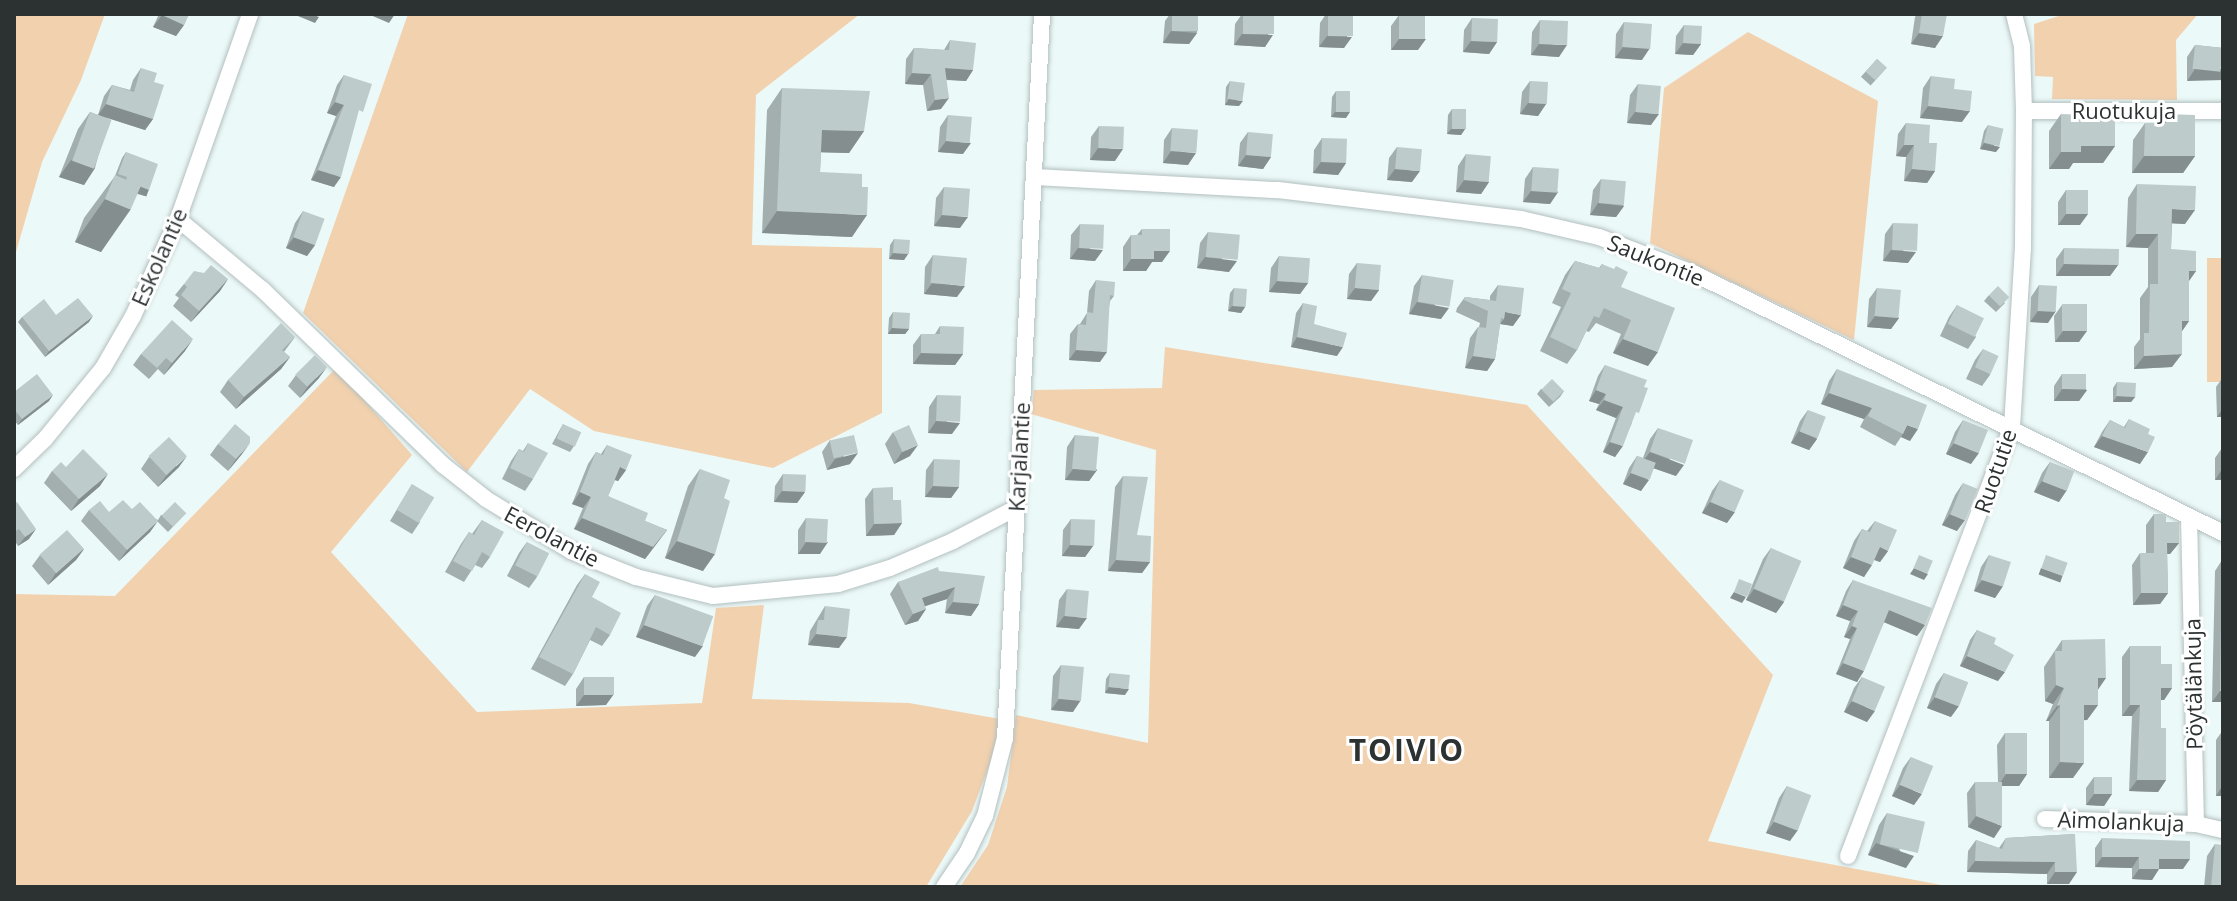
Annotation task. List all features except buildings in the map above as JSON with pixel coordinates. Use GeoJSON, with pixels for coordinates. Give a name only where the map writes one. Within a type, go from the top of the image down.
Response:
{"type":"FeatureCollection","features":[{"type":"Feature","properties":{"kind":"street","name":"Karjalantie"},"geometry":{"type":"LineString","coordinates":[[944,887],[967,853],[985,816],[1001,762],[1007,714],[1042,14]]}},
{"type":"Feature","properties":{"kind":"street","name":"Ruotutie"},"geometry":{"type":"LineString","coordinates":[[1848,856],[2012,427],[2023,260],[2024,111],[2022,46],[2014,14]]}},
{"type":"Feature","properties":{"kind":"street","name":"Eskolantie"},"geometry":{"type":"LineString","coordinates":[[14,469],[45,439],[103,368],[133,316],[178,219],[245,16]]}},
{"type":"Feature","properties":{"kind":"street","name":"Ruotukuja"},"geometry":{"type":"LineString","coordinates":[[2024,111],[2223,111]]}},
{"type":"Feature","properties":{"kind":"street","name":"Saukontie"},"geometry":{"type":"LineString","coordinates":[[1035,177],[1293,192],[1521,219],[1599,237],[1695,274],[2223,533]]}},
{"type":"Feature","properties":{"kind":"street","name":"Eerolantie"},"geometry":{"type":"LineString","coordinates":[[178,219],[263,290],[443,465],[475,491],[571,551],[636,577],[713,596],[838,584],[919,556],[1016,508]]}},
{"type":"Feature","properties":{"kind":"street","name":"Pöytälänkuja"},"geometry":{"type":"LineString","coordinates":[[2189,517],[2196,824]]}},
{"type":"Feature","properties":{"kind":"street","name":"Aimolankuja"},"geometry":{"type":"LineString","coordinates":[[2045,819],[2196,824]]}},
{"type":"Feature","properties":{"kind":"street"},"geometry":{"type":"LineString","coordinates":[[2196,824],[2223,830]]}},
{"type":"Feature","properties":{"kind":"shaded area"},"geometry":{"type":"Polygon","coordinates":[[[14,14],[105,14],[81,80],[42,162],[14,259],[14,14]]]}},
{"type":"Feature","properties":{"kind":"shaded area"},"geometry":{"type":"Polygon","coordinates":[[[408,14],[860,14],[756,95],[752,245],[882,248],[882,413],[773,468],[594,431],[530,389],[467,472],[303,313],[408,14]]]}},
{"type":"Feature","properties":{"kind":"shaded area"},"geometry":{"type":"Polygon","coordinates":[[[2065,14],[2198,14],[2176,40],[2177,100],[2052,99],[2053,77],[2035,76],[2034,24],[2065,14]]]}},
{"type":"Feature","properties":{"kind":"shaded area"},"geometry":{"type":"Polygon","coordinates":[[[1748,32],[1878,101],[1854,340],[1650,243],[1664,88],[1748,32]]]}},
{"type":"Feature","properties":{"kind":"shaded area"},"geometry":{"type":"Polygon","coordinates":[[[2207,258],[2223,258],[2223,382],[2207,382],[2207,258]]]}},
{"type":"Feature","properties":{"kind":"shaded area"},"geometry":{"type":"Polygon","coordinates":[[[1165,347],[1527,405],[1773,675],[1708,841],[1952,887],[960,887],[988,845],[1007,787],[1016,715],[1148,743],[1156,450],[1031,414],[1034,390],[1162,388],[1165,347]]]}},
{"type":"Feature","properties":{"kind":"shaded area"},"geometry":{"type":"Polygon","coordinates":[[[336,368],[412,455],[331,552],[477,712],[702,703],[716,608],[764,605],[752,699],[909,703],[1000,719],[993,755],[972,811],[926,887],[14,887],[14,594],[115,596],[336,368]]]}},
{"type":"Feature","properties":{"kind":"district","name":"TOIVIO"},"geometry":{"type":"Point","coordinates":[1407,750]}}]}
